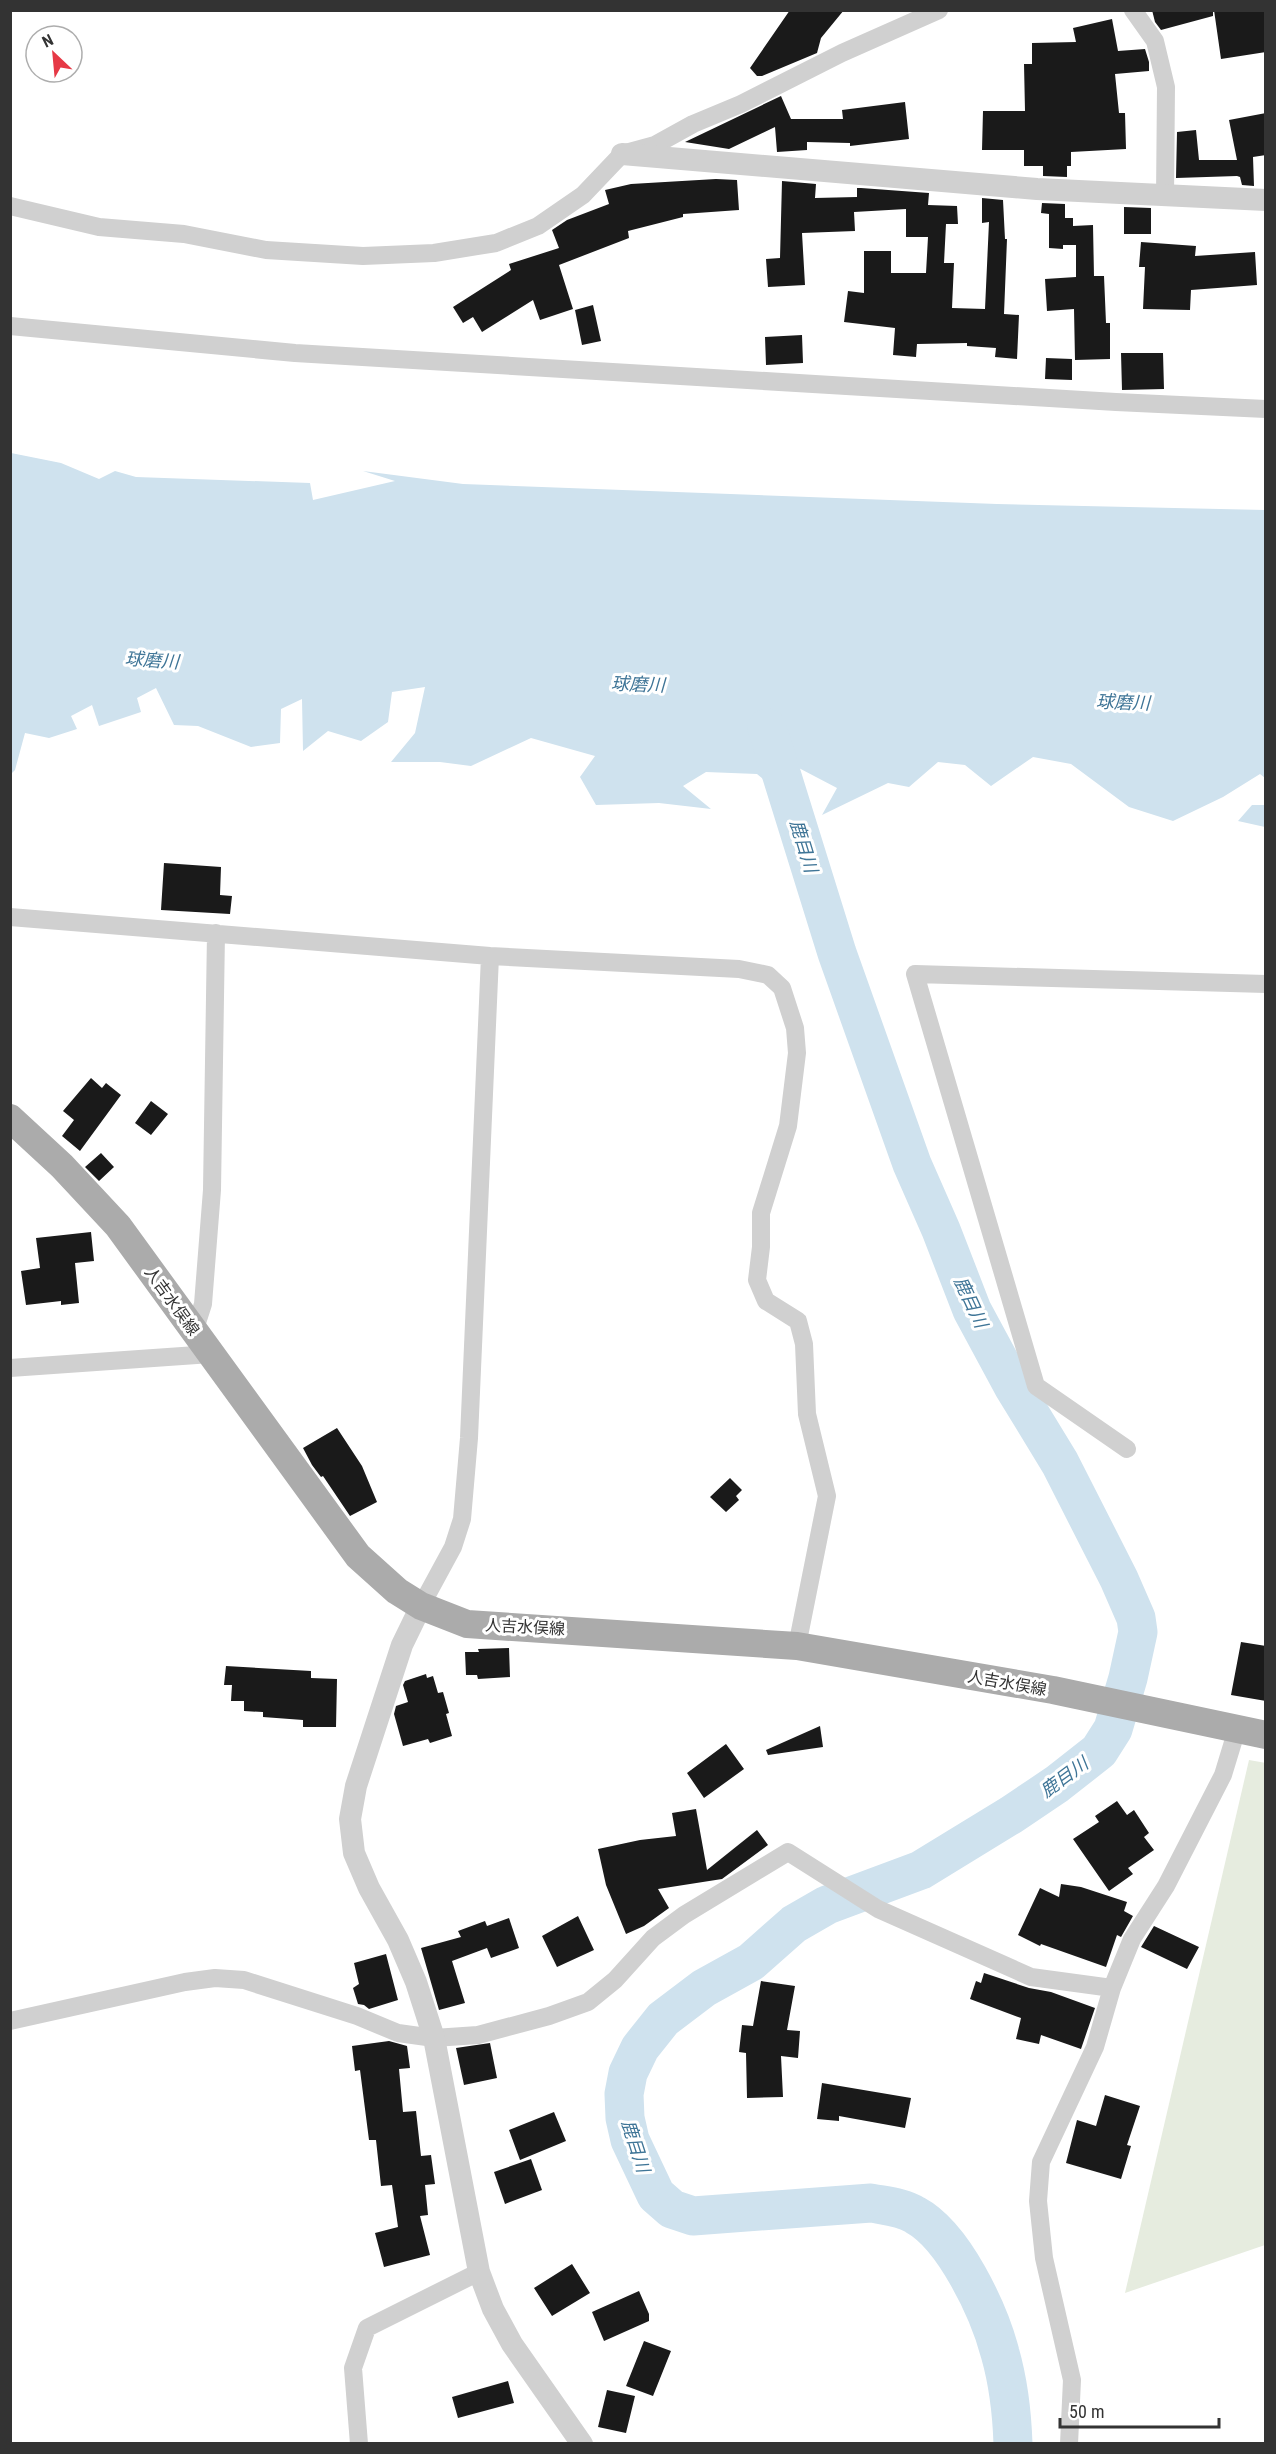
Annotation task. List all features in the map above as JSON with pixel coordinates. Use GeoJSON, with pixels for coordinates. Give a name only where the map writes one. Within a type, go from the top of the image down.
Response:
{"type":"FeatureCollection","features":[{"type":"Feature","properties":{"kind":"main road","name":"人吉水俣線"},"geometry":{"type":"LineString","coordinates":[[10,1118],[62,1166],[118,1226],[358,1557],[397,1591],[421,1606],[467,1624],[797,1646],[1053,1690],[1266,1735]]}},
{"type":"Feature","properties":{"kind":"street"},"geometry":{"type":"LineString","coordinates":[[10,206],[99,227],[184,234],[266,250],[363,256],[434,253],[496,243],[538,226],[583,195],[622,154],[655,145],[693,124],[741,104],[842,53],[939,10]]}},
{"type":"Feature","properties":{"kind":"street"},"geometry":{"type":"LineString","coordinates":[[1133,10],[1155,41],[1166,87],[1165,197]]}},
{"type":"Feature","properties":{"kind":"street"},"geometry":{"type":"LineString","coordinates":[[622,154],[1025,188],[1165,197],[1266,200]]}},
{"type":"Feature","properties":{"kind":"street"},"geometry":{"type":"LineString","coordinates":[[10,326],[295,353],[1266,409]]}},
{"type":"Feature","properties":{"kind":"street"},"geometry":{"type":"LineString","coordinates":[[10,916],[490,956],[739,969],[768,975],[782,988],[795,1028],[797,1053],[788,1126],[762,1213],[757,1280],[766,1301],[798,1321],[804,1344],[807,1414],[826,1496],[797,1646]]}},
{"type":"Feature","properties":{"kind":"street"},"geometry":{"type":"LineString","coordinates":[[10,1368],[202,1343],[212,1190],[216,933]]}},
{"type":"Feature","properties":{"kind":"street"},"geometry":{"type":"LineString","coordinates":[[490,956],[473,1366],[462,1519],[453,1547],[402,1645],[356,1786],[350,1819],[354,1853],[369,1888],[403,1951],[416,1982],[434,2038],[479,2272],[493,2309],[512,2344],[582,2444]]}},
{"type":"Feature","properties":{"kind":"street"},"geometry":{"type":"LineString","coordinates":[[1127,1449],[1036,1386],[915,974],[1266,984]]}},
{"type":"Feature","properties":{"kind":"street"},"geometry":{"type":"LineString","coordinates":[[1069,2444],[1072,2380],[1044,2258],[1038,2201],[1041,2162],[1095,2047],[1112,1988],[1132,1940],[1166,1886],[1223,1775],[1237,1729]]}},
{"type":"Feature","properties":{"kind":"street"},"geometry":{"type":"LineString","coordinates":[[10,2021],[185,1982],[215,1978],[244,1980],[357,2016],[398,2032],[434,2038],[478,2034],[549,2016],[588,2002],[615,1980],[653,1938],[684,1915],[788,1852],[878,1909],[1032,1977],[1112,1988]]}},
{"type":"Feature","properties":{"kind":"street"},"geometry":{"type":"LineString","coordinates":[[359,2444],[353,2368],[367,2328],[479,2272]]}},
{"type":"Feature","properties":{"kind":"shaded area"},"geometry":{"type":"Polygon","coordinates":[[[1249,1760],[1266,1763],[1265,2245],[1125,2293],[1249,1760]]]}},
{"type":"Feature","properties":{"kind":"water","name":"球磨川"},"geometry":{"type":"Polygon","coordinates":[[[11,453],[61,463],[99,479],[115,471],[136,477],[310,483],[313,500],[395,481],[363,471],[463,484],[997,504],[1265,510],[1265,778],[1260,774],[1223,797],[1173,821],[1129,807],[1071,764],[1033,757],[991,786],[965,765],[938,762],[909,787],[888,783],[822,815],[837,788],[795,766],[774,788],[757,774],[706,772],[683,786],[711,809],[659,803],[596,805],[580,777],[595,756],[531,738],[471,766],[440,762],[391,762],[415,733],[425,687],[392,692],[388,722],[361,741],[328,731],[303,751],[302,699],[281,709],[280,743],[251,747],[198,726],[174,725],[156,688],[137,698],[141,712],[99,726],[92,705],[71,716],[77,729],[49,738],[25,733],[15,770],[11,774],[11,453]]]}},
{"type":"Feature","properties":{"kind":"water"},"geometry":{"type":"Polygon","coordinates":[[[1252,805],[1265,805],[1265,827],[1238,821],[1252,805]]]}},
{"type":"Feature","properties":{"kind":"building"},"geometry":{"type":"Polygon","coordinates":[[[790,10],[844,10],[821,38],[817,53],[757,76],[750,68],[790,10]]]}},
{"type":"Feature","properties":{"kind":"building"},"geometry":{"type":"Polygon","coordinates":[[[1152,10],[1213,10],[1213,16],[1161,30],[1155,22],[1152,10]]]}},
{"type":"Feature","properties":{"kind":"building"},"geometry":{"type":"Polygon","coordinates":[[[1214,10],[1266,10],[1266,52],[1221,59],[1214,10]]]}},
{"type":"Feature","properties":{"kind":"building"},"geometry":{"type":"Polygon","coordinates":[[[1112,19],[1118,51],[1145,49],[1149,62],[1149,71],[1115,74],[1119,113],[1125,113],[1126,149],[1071,152],[1071,166],[1067,166],[1067,177],[1043,176],[1043,166],[1024,166],[1024,150],[982,150],[983,111],[1025,111],[1024,64],[1032,64],[1032,43],[1076,42],[1073,28],[1112,19]]]}},
{"type":"Feature","properties":{"kind":"building"},"geometry":{"type":"Polygon","coordinates":[[[781,96],[791,119],[843,119],[842,110],[905,102],[909,139],[850,146],[850,143],[807,142],[807,150],[777,152],[775,127],[729,149],[685,142],[781,96]]]}},
{"type":"Feature","properties":{"kind":"building"},"geometry":{"type":"Polygon","coordinates":[[[1266,113],[1266,155],[1253,157],[1254,186],[1242,185],[1240,177],[1237,176],[1176,178],[1177,132],[1196,130],[1199,160],[1237,160],[1229,120],[1266,113]]]}},
{"type":"Feature","properties":{"kind":"building"},"geometry":{"type":"Polygon","coordinates":[[[737,180],[739,210],[683,214],[683,217],[628,231],[629,238],[559,265],[573,309],[540,320],[533,300],[482,332],[473,317],[463,323],[453,307],[511,270],[509,264],[559,248],[552,230],[567,220],[609,204],[605,190],[631,184],[737,180]]]}},
{"type":"Feature","properties":{"kind":"building"},"geometry":{"type":"Polygon","coordinates":[[[782,181],[816,184],[815,198],[857,197],[857,188],[861,188],[929,193],[928,205],[957,206],[958,224],[946,224],[944,263],[954,263],[952,308],[985,309],[989,222],[982,223],[982,198],[1003,200],[1005,239],[1007,239],[1004,314],[1019,315],[1017,359],[995,357],[996,348],[967,346],[967,343],[917,344],[916,357],[893,355],[895,328],[844,322],[848,291],[864,293],[864,251],[891,251],[891,273],[926,273],[928,237],[906,237],[906,209],[854,212],[855,231],[802,233],[805,285],[768,287],[766,259],[780,258],[782,181]]]}},
{"type":"Feature","properties":{"kind":"building"},"geometry":{"type":"Polygon","coordinates":[[[1042,203],[1065,204],[1065,218],[1073,218],[1073,226],[1093,225],[1094,276],[1104,276],[1106,323],[1110,323],[1110,359],[1075,360],[1074,309],[1047,311],[1045,279],[1076,277],[1076,245],[1063,245],[1063,249],[1049,248],[1049,214],[1041,213],[1042,203]]]}},
{"type":"Feature","properties":{"kind":"building"},"geometry":{"type":"Polygon","coordinates":[[[1124,207],[1151,208],[1151,234],[1124,234],[1124,207]]]}},
{"type":"Feature","properties":{"kind":"building"},"geometry":{"type":"Polygon","coordinates":[[[1141,242],[1196,246],[1195,256],[1255,252],[1257,285],[1191,290],[1190,310],[1143,309],[1145,267],[1139,267],[1141,242]]]}},
{"type":"Feature","properties":{"kind":"building"},"geometry":{"type":"Polygon","coordinates":[[[593,305],[601,341],[582,345],[575,310],[593,305]]]}},
{"type":"Feature","properties":{"kind":"building"},"geometry":{"type":"Polygon","coordinates":[[[802,335],[803,363],[766,365],[765,337],[802,335]]]}},
{"type":"Feature","properties":{"kind":"building"},"geometry":{"type":"Polygon","coordinates":[[[1121,353],[1163,353],[1164,389],[1122,390],[1121,353]]]}},
{"type":"Feature","properties":{"kind":"building"},"geometry":{"type":"Polygon","coordinates":[[[1046,358],[1072,359],[1072,380],[1045,379],[1046,358]]]}},
{"type":"Feature","properties":{"kind":"building"},"geometry":{"type":"Polygon","coordinates":[[[164,863],[221,867],[220,895],[232,896],[230,914],[161,910],[164,863]]]}},
{"type":"Feature","properties":{"kind":"building"},"geometry":{"type":"Polygon","coordinates":[[[91,1078],[102,1088],[106,1083],[121,1095],[80,1151],[62,1136],[74,1120],[63,1111],[91,1078]]]}},
{"type":"Feature","properties":{"kind":"building"},"geometry":{"type":"Polygon","coordinates":[[[151,1101],[168,1114],[151,1135],[135,1123],[151,1101]]]}},
{"type":"Feature","properties":{"kind":"building"},"geometry":{"type":"Polygon","coordinates":[[[101,1153],[114,1167],[99,1181],[85,1167],[101,1153]]]}},
{"type":"Feature","properties":{"kind":"building"},"geometry":{"type":"Polygon","coordinates":[[[91,1232],[94,1261],[75,1263],[79,1303],[61,1305],[61,1301],[26,1305],[21,1271],[40,1268],[36,1238],[91,1232]]]}},
{"type":"Feature","properties":{"kind":"building"},"geometry":{"type":"Polygon","coordinates":[[[337,1428],[362,1466],[377,1502],[350,1516],[323,1476],[321,1477],[312,1465],[303,1448],[337,1428]]]}},
{"type":"Feature","properties":{"kind":"building"},"geometry":{"type":"Polygon","coordinates":[[[730,1478],[742,1490],[736,1496],[739,1500],[726,1512],[710,1497],[730,1478]]]}},
{"type":"Feature","properties":{"kind":"building"},"geometry":{"type":"Polygon","coordinates":[[[1241,1642],[1266,1646],[1266,1701],[1231,1695],[1241,1642]]]}},
{"type":"Feature","properties":{"kind":"building"},"geometry":{"type":"Polygon","coordinates":[[[509,1648],[510,1677],[478,1679],[477,1675],[466,1675],[465,1652],[479,1652],[478,1649],[509,1648]]]}},
{"type":"Feature","properties":{"kind":"building"},"geometry":{"type":"Polygon","coordinates":[[[226,1666],[311,1671],[311,1678],[337,1679],[336,1727],[303,1727],[303,1720],[263,1717],[263,1712],[244,1711],[244,1701],[231,1701],[232,1685],[224,1685],[226,1666]]]}},
{"type":"Feature","properties":{"kind":"building"},"geometry":{"type":"Polygon","coordinates":[[[426,1674],[427,1678],[433,1676],[438,1693],[443,1692],[452,1736],[430,1743],[428,1739],[403,1746],[394,1714],[396,1706],[408,1702],[403,1685],[405,1681],[426,1674]]]}},
{"type":"Feature","properties":{"kind":"building"},"geometry":{"type":"Polygon","coordinates":[[[820,1726],[823,1747],[768,1755],[766,1750],[820,1726]]]}},
{"type":"Feature","properties":{"kind":"building"},"geometry":{"type":"Polygon","coordinates":[[[726,1744],[744,1769],[704,1798],[687,1773],[726,1744]]]}},
{"type":"Feature","properties":{"kind":"building"},"geometry":{"type":"Polygon","coordinates":[[[1117,1801],[1127,1815],[1134,1810],[1149,1833],[1144,1837],[1154,1850],[1128,1868],[1133,1874],[1109,1891],[1073,1839],[1099,1822],[1095,1816],[1117,1801]]]}},
{"type":"Feature","properties":{"kind":"building"},"geometry":{"type":"Polygon","coordinates":[[[696,1809],[707,1870],[757,1830],[768,1845],[722,1879],[658,1889],[669,1908],[644,1926],[626,1934],[606,1885],[598,1849],[640,1840],[676,1836],[672,1813],[696,1809]]]}},
{"type":"Feature","properties":{"kind":"building"},"geometry":{"type":"Polygon","coordinates":[[[1061,1884],[1081,1887],[1127,1902],[1124,1911],[1133,1916],[1121,1937],[1117,1935],[1106,1967],[1041,1944],[1040,1946],[1018,1935],[1040,1888],[1059,1897],[1061,1884]]]}},
{"type":"Feature","properties":{"kind":"building"},"geometry":{"type":"Polygon","coordinates":[[[578,1916],[594,1950],[557,1967],[542,1936],[578,1916]]]}},
{"type":"Feature","properties":{"kind":"building"},"geometry":{"type":"Polygon","coordinates":[[[509,1918],[519,1948],[491,1958],[487,1948],[452,1961],[465,2003],[439,2010],[421,1948],[461,1937],[458,1931],[485,1921],[487,1926],[509,1918]]]}},
{"type":"Feature","properties":{"kind":"building"},"geometry":{"type":"Polygon","coordinates":[[[1154,1926],[1199,1947],[1187,1969],[1141,1947],[1154,1926]]]}},
{"type":"Feature","properties":{"kind":"building"},"geometry":{"type":"Polygon","coordinates":[[[386,1954],[398,2000],[369,2009],[358,2004],[353,1988],[359,1984],[354,1963],[386,1954]]]}},
{"type":"Feature","properties":{"kind":"building"},"geometry":{"type":"Polygon","coordinates":[[[984,1973],[1029,1988],[1051,1992],[1095,2008],[1081,2049],[1041,2035],[1039,2044],[1016,2039],[1021,2018],[970,1999],[976,1981],[981,1983],[984,1973]]]}},
{"type":"Feature","properties":{"kind":"building"},"geometry":{"type":"Polygon","coordinates":[[[761,1981],[795,1986],[787,2030],[800,2031],[798,2058],[781,2056],[783,2097],[747,2098],[746,2053],[739,2052],[742,2025],[753,2026],[761,1981]]]}},
{"type":"Feature","properties":{"kind":"building"},"geometry":{"type":"Polygon","coordinates":[[[389,2041],[407,2046],[410,2068],[399,2069],[403,2112],[416,2111],[421,2156],[431,2155],[435,2184],[425,2185],[428,2215],[420,2216],[430,2255],[384,2267],[375,2233],[398,2227],[392,2185],[381,2186],[376,2140],[369,2140],[360,2070],[355,2071],[352,2046],[389,2041]]]}},
{"type":"Feature","properties":{"kind":"building"},"geometry":{"type":"Polygon","coordinates":[[[490,2043],[497,2078],[464,2085],[456,2048],[490,2043]]]}},
{"type":"Feature","properties":{"kind":"building"},"geometry":{"type":"Polygon","coordinates":[[[822,2083],[911,2098],[905,2128],[839,2116],[839,2121],[817,2119],[822,2083]]]}},
{"type":"Feature","properties":{"kind":"building"},"geometry":{"type":"Polygon","coordinates":[[[1105,2095],[1140,2106],[1127,2145],[1131,2146],[1121,2179],[1066,2163],[1077,2120],[1096,2126],[1105,2095]]]}},
{"type":"Feature","properties":{"kind":"building"},"geometry":{"type":"Polygon","coordinates":[[[554,2112],[566,2141],[520,2160],[509,2130],[554,2112]]]}},
{"type":"Feature","properties":{"kind":"building"},"geometry":{"type":"Polygon","coordinates":[[[531,2159],[542,2190],[505,2204],[494,2172],[531,2159]]]}},
{"type":"Feature","properties":{"kind":"building"},"geometry":{"type":"Polygon","coordinates":[[[572,2264],[590,2293],[552,2316],[534,2288],[572,2264]]]}},
{"type":"Feature","properties":{"kind":"building"},"geometry":{"type":"Polygon","coordinates":[[[639,2291],[649,2314],[649,2321],[604,2341],[592,2312],[639,2291]]]}},
{"type":"Feature","properties":{"kind":"building"},"geometry":{"type":"Polygon","coordinates":[[[644,2341],[671,2351],[653,2396],[626,2386],[644,2341]]]}},
{"type":"Feature","properties":{"kind":"building"},"geometry":{"type":"Polygon","coordinates":[[[508,2381],[514,2403],[458,2418],[452,2397],[508,2381]]]}},
{"type":"Feature","properties":{"kind":"building"},"geometry":{"type":"Polygon","coordinates":[[[607,2390],[635,2396],[626,2433],[598,2427],[607,2390]]]}},
{"type":"Feature","properties":{"kind":"waterway","name":"鹿目川"},"geometry":{"type":"LineString","coordinates":[[767,728],[837,953],[912,1164],[972,1310],[1013,1386],[1060,1463],[1119,1579],[1136,1618],[1138,1632],[1113,1729],[1099,1751],[1057,1784],[1011,1815],[921,1870],[827,1905],[794,1924],[751,1962],[704,1988],[663,2019],[640,2048],[628,2073],[624,2094],[625,2118],[630,2140],[656,2195],[672,2209],[693,2216],[871,2203],[905,2210],[929,2225],[956,2257],[979,2296],[988,2317],[1005,2375],[1011,2409],[1013,2444]]}}]}
